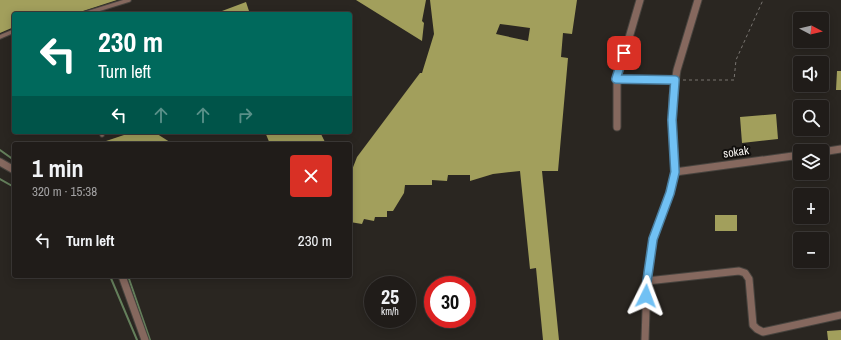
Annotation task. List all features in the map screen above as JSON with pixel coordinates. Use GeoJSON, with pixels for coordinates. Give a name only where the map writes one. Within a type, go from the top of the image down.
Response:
{"type":"FeatureCollection","features":[{"type":"Feature","properties":{"kind":"street"},"geometry":{"type":"LineString","coordinates":[[617,127],[616,79],[640,0]]}},
{"type":"Feature","properties":{"kind":"street"},"geometry":{"type":"LineString","coordinates":[[645,340],[647,281],[653,239],[670,193],[675,172],[672,120],[675,80],[698,0]]}},
{"type":"Feature","properties":{"kind":"street"},"geometry":{"type":"LineString","coordinates":[[616,79],[675,80]]}},
{"type":"Feature","properties":{"kind":"street"},"geometry":{"type":"LineString","coordinates":[[829,151],[841,149]]}},
{"type":"Feature","properties":{"kind":"street","name":"sokak"},"geometry":{"type":"LineString","coordinates":[[675,172],[793,155]]}},
{"type":"Feature","properties":{"kind":"street"},"geometry":{"type":"LineString","coordinates":[[0,162],[12,169]]}},
{"type":"Feature","properties":{"kind":"street"},"geometry":{"type":"LineString","coordinates":[[647,281],[739,271],[745,273],[749,279],[753,325],[757,329],[764,332],[841,315]]}},
{"type":"Feature","properties":{"kind":"street"},"geometry":{"type":"LineString","coordinates":[[123,278],[145,340]]}},
{"type":"Feature","properties":{"kind":"lane"},"geometry":{"type":"LineString","coordinates":[[90,12],[129,0]]}},
{"type":"Feature","properties":{"kind":"lane"},"geometry":{"type":"LineString","coordinates":[[0,37],[12,32]]}},
{"type":"Feature","properties":{"kind":"path"},"geometry":{"type":"LineString","coordinates":[[675,80],[734,80],[736,60],[763,0]]}},
{"type":"Feature","properties":{"kind":"building"},"geometry":{"type":"Polygon","coordinates":[[[0,0],[117,0],[77,12],[12,12],[12,28],[0,33],[0,0]]]}},
{"type":"Feature","properties":{"kind":"building"},"geometry":{"type":"Polygon","coordinates":[[[356,0],[426,0],[422,21],[424,23],[422,41],[356,0]]]}},
{"type":"Feature","properties":{"kind":"building"},"geometry":{"type":"Polygon","coordinates":[[[430,0],[577,0],[572,34],[563,33],[561,57],[568,58],[558,171],[542,171],[559,340],[543,340],[536,268],[530,269],[520,171],[493,174],[470,181],[470,175],[448,175],[447,181],[432,180],[432,185],[405,185],[404,193],[393,211],[387,211],[387,217],[375,217],[374,221],[364,219],[362,224],[352,222],[352,170],[357,157],[420,73],[422,73],[434,34],[430,0]],[[500,24],[496,34],[528,41],[530,28],[500,24]]]}},
{"type":"Feature","properties":{"kind":"building"},"geometry":{"type":"Polygon","coordinates":[[[246,2],[249,12],[219,12],[246,2]]]}},
{"type":"Feature","properties":{"kind":"building"},"geometry":{"type":"Polygon","coordinates":[[[837,71],[841,71],[841,90],[836,90],[837,71]]]}},
{"type":"Feature","properties":{"kind":"building"},"geometry":{"type":"Polygon","coordinates":[[[776,114],[778,139],[742,143],[740,117],[776,114]]]}},
{"type":"Feature","properties":{"kind":"building"},"geometry":{"type":"Polygon","coordinates":[[[127,134],[157,134],[170,142],[103,142],[127,134]]]}},
{"type":"Feature","properties":{"kind":"building"},"geometry":{"type":"Polygon","coordinates":[[[266,134],[321,134],[325,142],[269,142],[266,134]]]}},
{"type":"Feature","properties":{"kind":"building"},"geometry":{"type":"Polygon","coordinates":[[[715,215],[737,215],[737,231],[715,231],[715,215]]]}},
{"type":"Feature","properties":{"kind":"building"},"geometry":{"type":"Polygon","coordinates":[[[841,330],[841,340],[828,340],[827,331],[841,330]]]}},
{"type":"Feature","properties":{"kind":"waterway"},"geometry":{"type":"LineString","coordinates":[[0,150],[12,159]]}},
{"type":"Feature","properties":{"kind":"waterway"},"geometry":{"type":"LineString","coordinates":[[0,179],[12,186]]}},
{"type":"Feature","properties":{"kind":"waterway"},"geometry":{"type":"LineString","coordinates":[[111,278],[137,340]]}},
{"type":"Feature","properties":{"kind":"waterway"},"geometry":{"type":"LineString","coordinates":[[129,278],[150,340]]}},
{"type":"Feature","properties":{"kind":"route"},"geometry":{"type":"LineString","coordinates":[[624,53],[616,79],[675,80],[672,120],[675,172],[670,193],[653,239],[646,296]]}}]}
